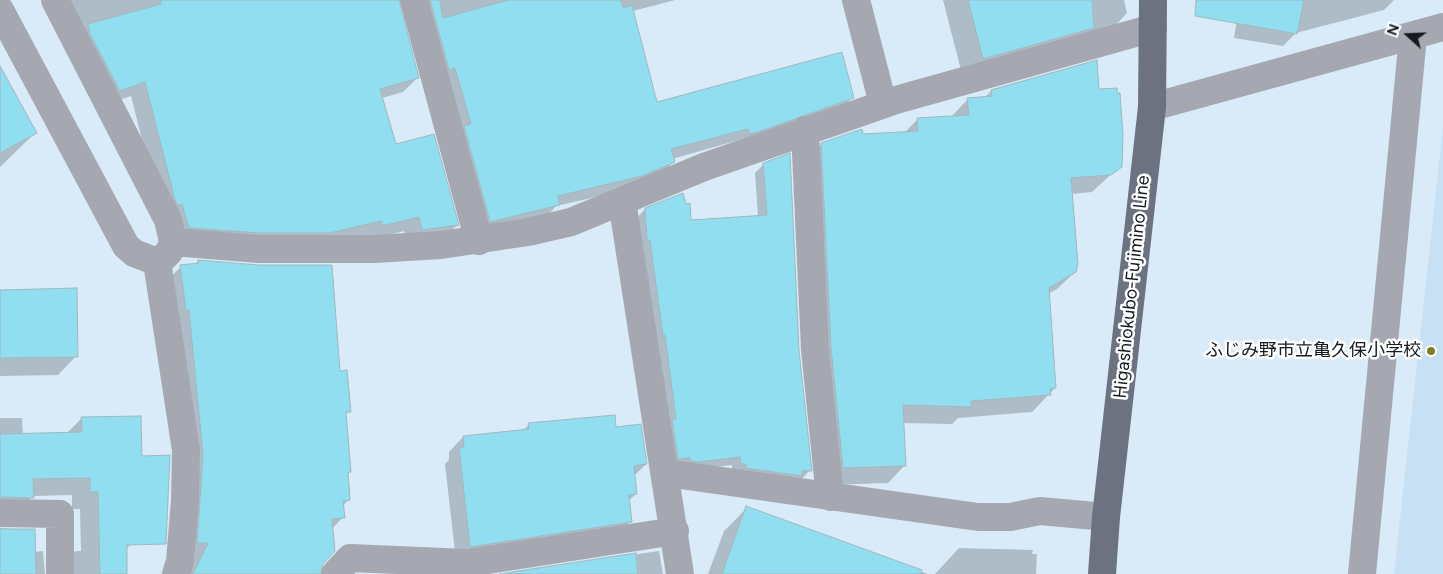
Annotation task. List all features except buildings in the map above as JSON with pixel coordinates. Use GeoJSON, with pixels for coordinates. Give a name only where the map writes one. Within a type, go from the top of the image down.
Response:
{"type":"FeatureCollection","features":[{"type":"Feature","properties":{"kind":"main road","name":"Higashiokubo-Fujimino Line"},"geometry":{"type":"LineString","coordinates":[[1102,574],[1106,517],[1152,107],[1153,0]]}},
{"type":"Feature","properties":{"kind":"street"},"geometry":{"type":"LineString","coordinates":[[55,0],[168,220],[165,252],[186,450],[184,518],[180,561],[176,574]]}},
{"type":"Feature","properties":{"kind":"street"},"geometry":{"type":"LineString","coordinates":[[414,0],[479,241]]}},
{"type":"Feature","properties":{"kind":"street"},"geometry":{"type":"LineString","coordinates":[[856,0],[883,104]]}},
{"type":"Feature","properties":{"kind":"street"},"geometry":{"type":"LineString","coordinates":[[0,10],[126,246],[134,253],[260,249],[374,249],[479,241],[570,222],[805,130],[883,104],[1153,28]]}},
{"type":"Feature","properties":{"kind":"street"},"geometry":{"type":"LineString","coordinates":[[1152,107],[1443,27]]}},
{"type":"Feature","properties":{"kind":"street"},"geometry":{"type":"LineString","coordinates":[[1362,574],[1413,36]]}},
{"type":"Feature","properties":{"kind":"street"},"geometry":{"type":"LineString","coordinates":[[805,130],[815,349],[830,497]]}},
{"type":"Feature","properties":{"kind":"street"},"geometry":{"type":"LineString","coordinates":[[622,201],[666,473],[680,574]]}},
{"type":"Feature","properties":{"kind":"street"},"geometry":{"type":"LineString","coordinates":[[666,473],[978,517],[1010,517],[1040,511],[1106,517]]}},
{"type":"Feature","properties":{"kind":"street"},"geometry":{"type":"LineString","coordinates":[[0,514],[60,514],[60,574]]}},
{"type":"Feature","properties":{"kind":"street"},"geometry":{"type":"LineString","coordinates":[[335,574],[350,558],[468,562],[675,531]]}},
{"type":"Feature","properties":{"kind":"shaded area","name":"ふじみ野市立亀久保小学校"},"geometry":{"type":"Polygon","coordinates":[[[1443,127],[1443,574],[1394,574],[1443,127]]]}},
{"type":"Feature","properties":{"kind":"place","name":"ふじみ野市立亀久保小学校"},"geometry":{"type":"Point","coordinates":[1431,351]}}]}
